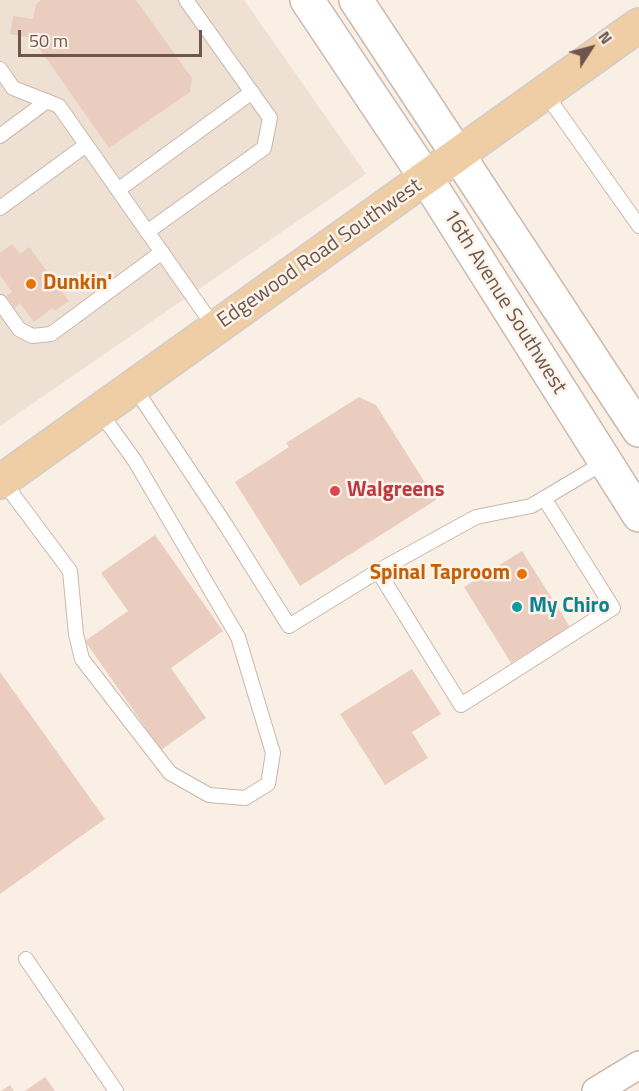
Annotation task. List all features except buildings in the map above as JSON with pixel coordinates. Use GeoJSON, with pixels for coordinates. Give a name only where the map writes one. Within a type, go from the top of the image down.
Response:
{"type":"FeatureCollection","features":[{"type":"Feature","properties":{"kind":"main road","name":"16th Avenue Southwest"},"geometry":{"type":"LineString","coordinates":[[307,0],[426,178],[639,516]]}},
{"type":"Feature","properties":{"kind":"main road","name":"16th Avenue Southwest"},"geometry":{"type":"LineString","coordinates":[[356,0],[639,430]]}},
{"type":"Feature","properties":{"kind":"main road","name":"Edgewood Road Southwest"},"geometry":{"type":"LineString","coordinates":[[1,481],[639,25]]}},
{"type":"Feature","properties":{"kind":"street"},"geometry":{"type":"LineString","coordinates":[[596,1091],[639,1065]]}},
{"type":"Feature","properties":{"kind":"lane"},"geometry":{"type":"LineString","coordinates":[[147,232],[264,148],[270,118],[186,0]]}},
{"type":"Feature","properties":{"kind":"lane"},"geometry":{"type":"LineString","coordinates":[[0,69],[13,88],[59,106],[215,328]]}},
{"type":"Feature","properties":{"kind":"lane"},"geometry":{"type":"LineString","coordinates":[[118,190],[252,92]]}},
{"type":"Feature","properties":{"kind":"lane"},"geometry":{"type":"LineString","coordinates":[[545,93],[639,226]]}},
{"type":"Feature","properties":{"kind":"lane"},"geometry":{"type":"LineString","coordinates":[[0,136],[47,101]]}},
{"type":"Feature","properties":{"kind":"lane"},"geometry":{"type":"LineString","coordinates":[[0,208],[86,145]]}},
{"type":"Feature","properties":{"kind":"lane"},"geometry":{"type":"LineString","coordinates":[[0,302],[19,330],[32,336],[51,334],[162,252]]}},
{"type":"Feature","properties":{"kind":"lane"},"geometry":{"type":"LineString","coordinates":[[134,387],[227,526],[289,626],[378,571],[476,517],[531,506],[606,462]]}},
{"type":"Feature","properties":{"kind":"lane"},"geometry":{"type":"LineString","coordinates":[[1,481],[70,571],[76,634],[82,659],[170,773],[209,795],[245,798],[268,784],[273,753],[238,637],[135,461],[99,411]]}},
{"type":"Feature","properties":{"kind":"lane"},"geometry":{"type":"LineString","coordinates":[[378,571],[461,705],[613,608],[544,498]]}},
{"type":"Feature","properties":{"kind":"lane"},"geometry":{"type":"LineString","coordinates":[[26,959],[116,1091]]}},
{"type":"Feature","properties":{"kind":"shaded area"},"geometry":{"type":"Polygon","coordinates":[[[0,0],[244,0],[366,174],[0,426],[0,0]]]}},
{"type":"Feature","properties":{"kind":"place","name":"Dunkin'"},"geometry":{"type":"Point","coordinates":[31,284]}},
{"type":"Feature","properties":{"kind":"place","name":"Walgreens"},"geometry":{"type":"Point","coordinates":[335,491]}},
{"type":"Feature","properties":{"kind":"place","name":"Spinal Taproom"},"geometry":{"type":"Point","coordinates":[522,574]}},
{"type":"Feature","properties":{"kind":"place","name":"My Chiro"},"geometry":{"type":"Point","coordinates":[517,607]}}]}
